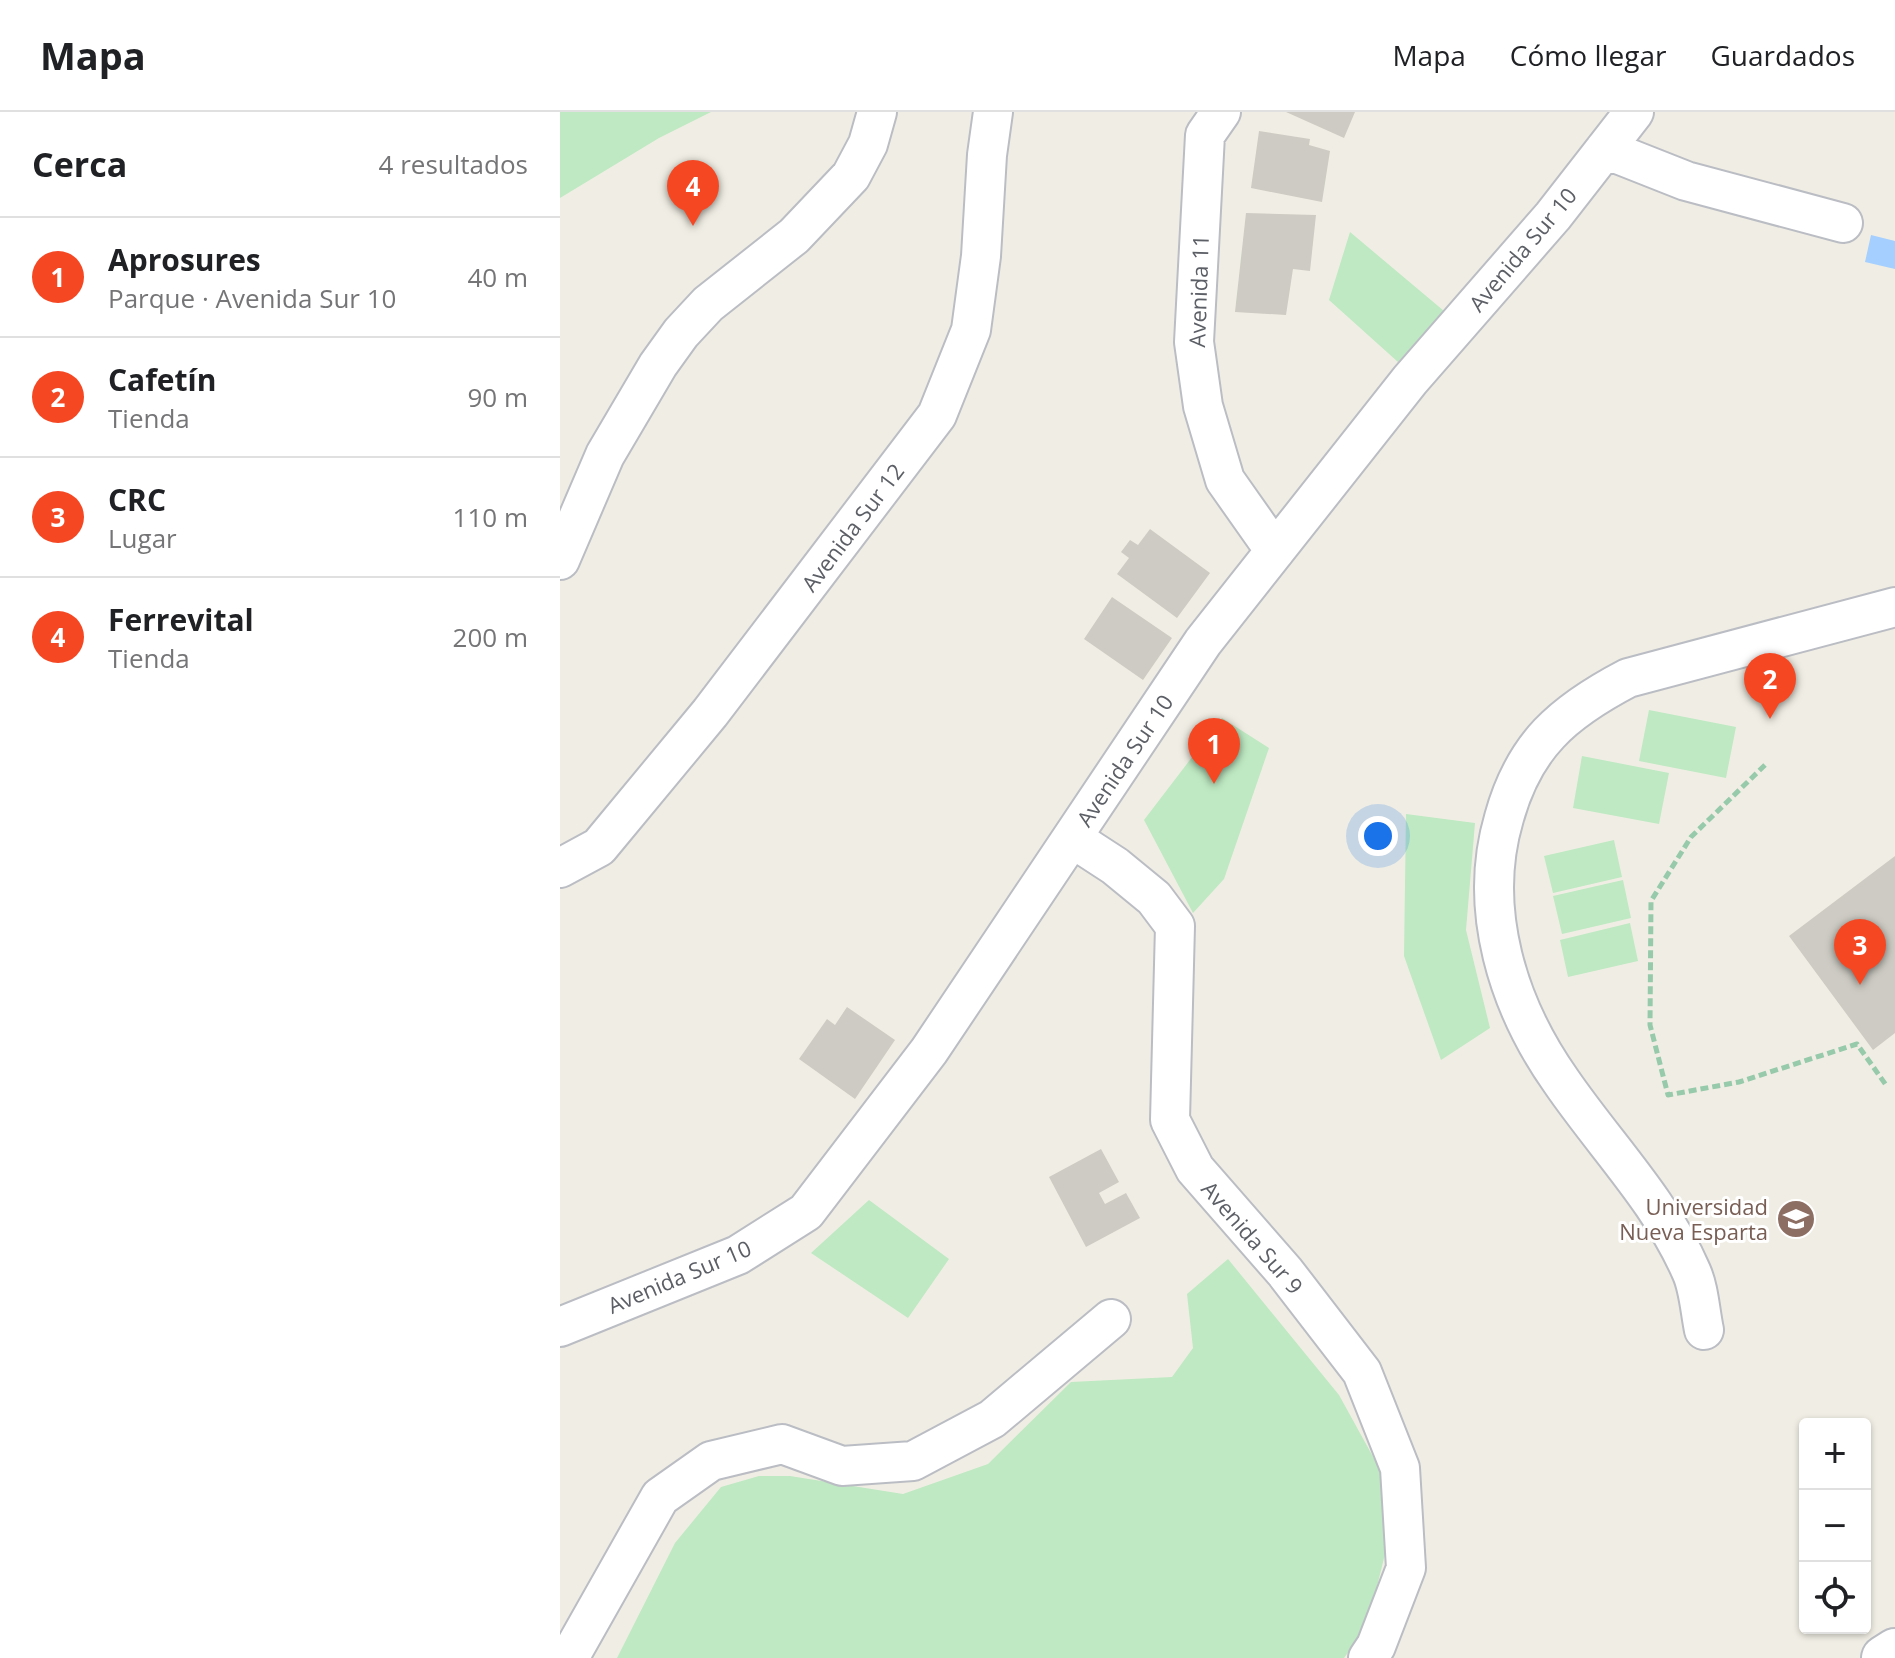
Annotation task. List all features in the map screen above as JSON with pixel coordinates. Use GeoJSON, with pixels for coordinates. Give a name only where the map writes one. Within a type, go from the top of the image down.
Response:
{"type":"FeatureCollection","features":[{"type":"Feature","properties":{"kind":"main road"},"geometry":{"type":"LineString","coordinates":[[1884,1658],[1895,1651]]}},
{"type":"Feature","properties":{"kind":"street"},"geometry":{"type":"LineString","coordinates":[[560,560],[605,455],[658,365],[681,333],[708,304],[794,236],[851,176],[868,144],[877,112]]}},
{"type":"Feature","properties":{"kind":"street","name":"Avenida Sur 12"},"geometry":{"type":"LineString","coordinates":[[560,868],[599,847],[710,713],[937,415],[971,330],[981,256],[987,155],[993,112]]}},
{"type":"Feature","properties":{"kind":"street","name":"Avenida 11"},"geometry":{"type":"LineString","coordinates":[[1221,112],[1205,135],[1194,342],[1203,406],[1225,480],[1275,551]]}},
{"type":"Feature","properties":{"kind":"street","name":"Avenida Sur 10"},"geometry":{"type":"LineString","coordinates":[[560,1327],[738,1255],[806,1212],[929,1051],[1203,642],[1410,380],[1553,216],[1634,112]]}},
{"type":"Feature","properties":{"kind":"street"},"geometry":{"type":"LineString","coordinates":[[1605,149],[1686,181],[1843,223]]}},
{"type":"Feature","properties":{"kind":"street"},"geometry":{"type":"LineString","coordinates":[[1704,1330],[1692,1273],[1655,1208],[1559,1080],[1521,1011],[1504,970],[1496,928],[1497,841],[1509,800],[1528,760],[1554,726],[1588,699],[1628,678],[1895,607]]}},
{"type":"Feature","properties":{"kind":"street","name":"Avenida Sur 9"},"geometry":{"type":"LineString","coordinates":[[1072,838],[1115,866],[1154,898],[1175,926],[1170,1120],[1195,1169],[1285,1272],[1362,1372],[1400,1468],[1406,1568],[1376,1646],[1368,1658]]}},
{"type":"Feature","properties":{"kind":"street"},"geometry":{"type":"LineString","coordinates":[[569,1658],[660,1497],[711,1461],[782,1444],[842,1466],[913,1461],[992,1419],[1111,1319]]}},
{"type":"Feature","properties":{"kind":"path"},"geometry":{"type":"LineString","coordinates":[[1765,765],[1691,837],[1651,901],[1650,1025],[1668,1095],[1739,1082],[1857,1044],[1886,1085]]}},
{"type":"Feature","properties":{"kind":"green space"},"geometry":{"type":"Polygon","coordinates":[[[560,112],[711,112],[659,138],[560,198],[560,112]]]}},
{"type":"Feature","properties":{"kind":"green space"},"geometry":{"type":"Polygon","coordinates":[[[1350,232],[1444,311],[1398,362],[1329,300],[1350,232]]]}},
{"type":"Feature","properties":{"kind":"green space"},"geometry":{"type":"Polygon","coordinates":[[[1649,710],[1736,727],[1726,778],[1639,761],[1649,710]]]}},
{"type":"Feature","properties":{"kind":"green space"},"geometry":{"type":"Polygon","coordinates":[[[1222,718],[1269,748],[1224,879],[1193,913],[1144,820],[1222,718]]]}},
{"type":"Feature","properties":{"kind":"green space"},"geometry":{"type":"Polygon","coordinates":[[[1582,756],[1669,773],[1659,824],[1573,808],[1582,756]]]}},
{"type":"Feature","properties":{"kind":"green space"},"geometry":{"type":"Polygon","coordinates":[[[1406,814],[1475,823],[1466,930],[1490,1028],[1441,1060],[1404,956],[1406,814]]]}},
{"type":"Feature","properties":{"kind":"green space"},"geometry":{"type":"Polygon","coordinates":[[[1614,840],[1622,877],[1553,893],[1544,856],[1614,840]]]}},
{"type":"Feature","properties":{"kind":"green space"},"geometry":{"type":"Polygon","coordinates":[[[1623,880],[1631,918],[1562,934],[1553,896],[1623,880]]]}},
{"type":"Feature","properties":{"kind":"green space"},"geometry":{"type":"Polygon","coordinates":[[[1630,923],[1638,961],[1568,977],[1560,940],[1630,923]]]}},
{"type":"Feature","properties":{"kind":"green space"},"geometry":{"type":"Polygon","coordinates":[[[869,1200],[949,1259],[908,1318],[811,1253],[869,1200]]]}},
{"type":"Feature","properties":{"kind":"green space"},"geometry":{"type":"Polygon","coordinates":[[[1228,1259],[1339,1395],[1382,1473],[1386,1550],[1367,1627],[1344,1658],[617,1658],[675,1543],[721,1487],[759,1476],[790,1476],[903,1494],[988,1464],[1071,1382],[1172,1377],[1193,1348],[1187,1294],[1228,1259]]]}},
{"type":"Feature","properties":{"kind":"water"},"geometry":{"type":"Polygon","coordinates":[[[1871,235],[1895,241],[1895,269],[1865,262],[1871,235]]]}},
{"type":"Feature","properties":{"kind":"building"},"geometry":{"type":"Polygon","coordinates":[[[1286,112],[1355,112],[1344,138],[1286,112]]]}},
{"type":"Feature","properties":{"kind":"building"},"geometry":{"type":"Polygon","coordinates":[[[1259,131],[1310,139],[1309,145],[1330,151],[1322,202],[1251,188],[1259,131]]]}},
{"type":"Feature","properties":{"kind":"building"},"geometry":{"type":"Polygon","coordinates":[[[1246,213],[1316,215],[1310,271],[1293,269],[1286,315],[1235,312],[1246,213]]]}},
{"type":"Feature","properties":{"kind":"building"},"geometry":{"type":"Polygon","coordinates":[[[1150,529],[1210,573],[1177,618],[1117,574],[1129,558],[1121,552],[1130,540],[1138,545],[1150,529]]]}},
{"type":"Feature","properties":{"kind":"building"},"geometry":{"type":"Polygon","coordinates":[[[1112,597],[1172,638],[1143,680],[1084,639],[1112,597]]]}},
{"type":"Feature","properties":{"kind":"building"},"geometry":{"type":"Polygon","coordinates":[[[1895,856],[1895,1033],[1873,1050],[1789,936],[1895,856]]]}},
{"type":"Feature","properties":{"kind":"building"},"geometry":{"type":"Polygon","coordinates":[[[847,1007],[895,1040],[855,1099],[799,1059],[827,1019],[835,1025],[847,1007]]]}},
{"type":"Feature","properties":{"kind":"building"},"geometry":{"type":"Polygon","coordinates":[[[1101,1149],[1119,1182],[1099,1193],[1105,1204],[1126,1193],[1140,1218],[1086,1247],[1049,1177],[1101,1149]]]}},
{"type":"Feature","properties":{"kind":"place","name":"Ferrevital"},"geometry":{"type":"Point","coordinates":[693,226]}},
{"type":"Feature","properties":{"kind":"place","name":"Cafetín"},"geometry":{"type":"Point","coordinates":[1770,719]}},
{"type":"Feature","properties":{"kind":"place","name":"Aprosures"},"geometry":{"type":"Point","coordinates":[1214,784]}},
{"type":"Feature","properties":{"kind":"place","name":"CRC"},"geometry":{"type":"Point","coordinates":[1860,985]}},
{"type":"Feature","properties":{"kind":"place","name":"Universidad Nueva Esparta"},"geometry":{"type":"Point","coordinates":[1796,1219]}}]}
